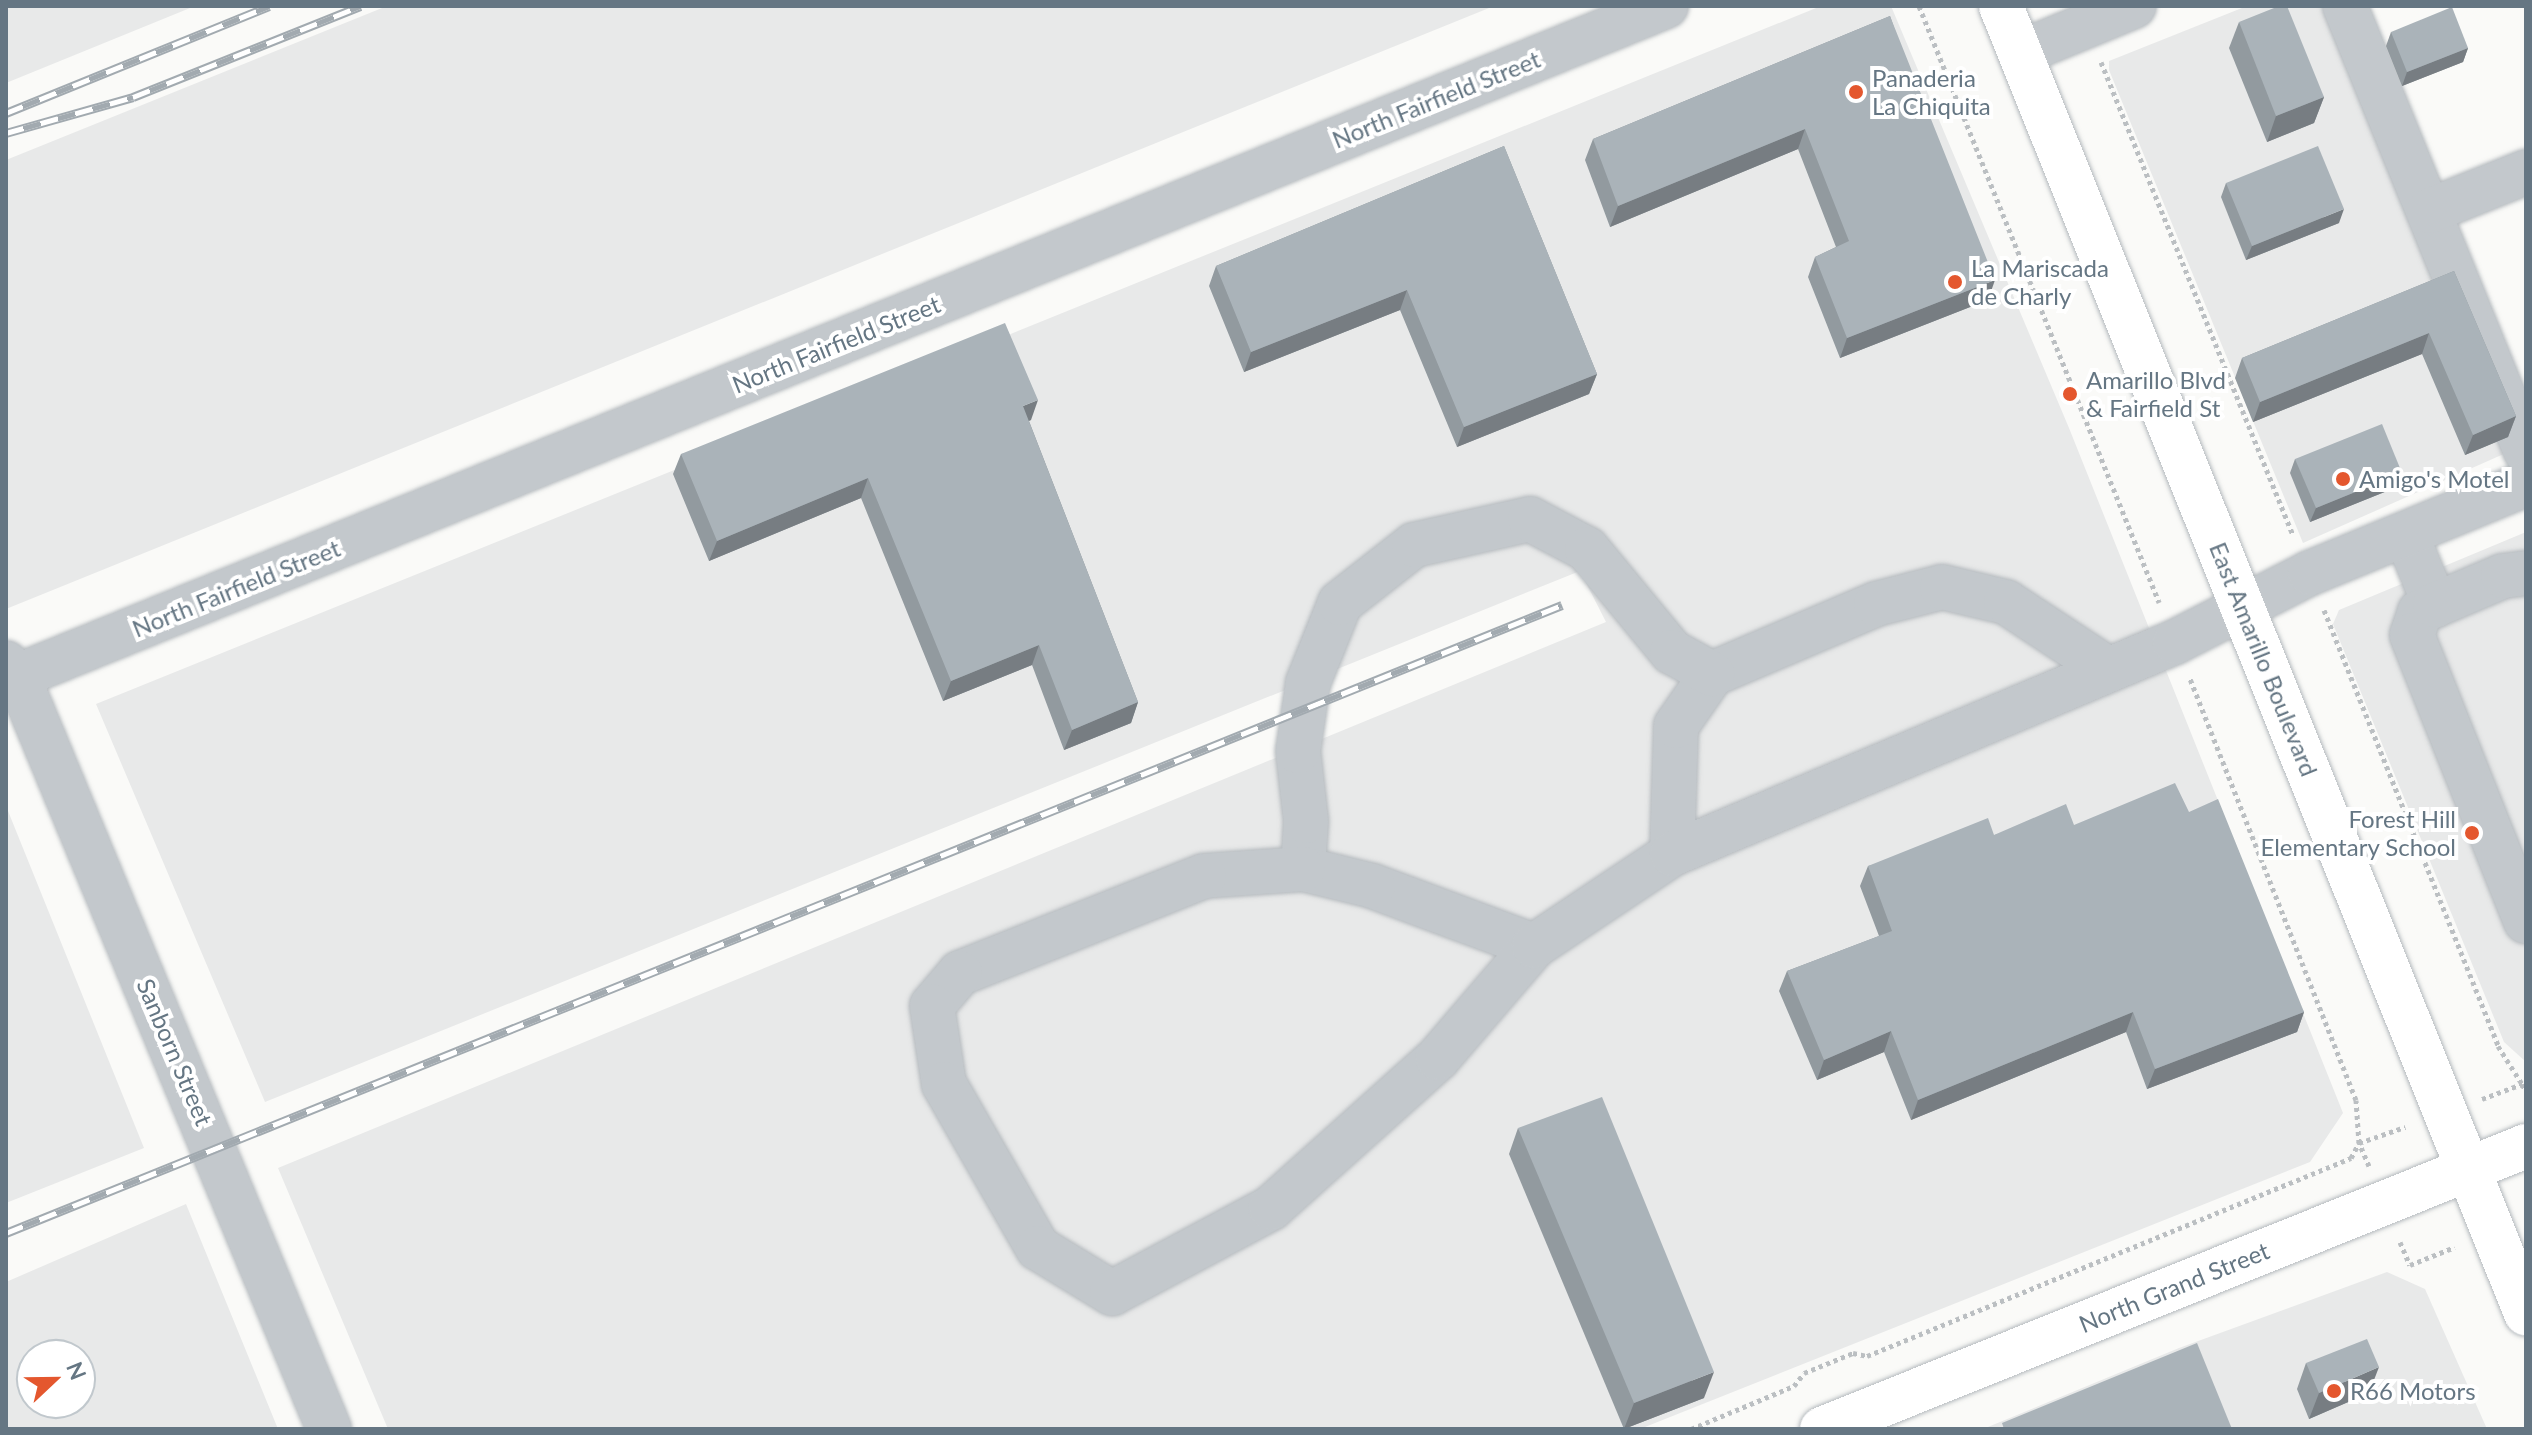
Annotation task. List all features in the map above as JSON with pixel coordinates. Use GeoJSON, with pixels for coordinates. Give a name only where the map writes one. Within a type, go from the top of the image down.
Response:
{"type":"FeatureCollection","features":[{"type":"Feature","properties":{"kind":"main road","name":"East Amarillo Boulevard"},"geometry":{"type":"LineString","coordinates":[[2001,6],[2526,1313]]}},
{"type":"Feature","properties":{"kind":"main road","name":"North Grand Street"},"geometry":{"type":"LineString","coordinates":[[1822,1429],[2526,1146]]}},
{"type":"Feature","properties":{"kind":"street","name":"North Fairfield Street"},"geometry":{"type":"LineString","coordinates":[[10,674],[1666,6]]}},
{"type":"Feature","properties":{"kind":"street"},"geometry":{"type":"LineString","coordinates":[[2020,53],[2134,6]]}},
{"type":"Feature","properties":{"kind":"street"},"geometry":{"type":"LineString","coordinates":[[2345,6],[2526,451]]}},
{"type":"Feature","properties":{"kind":"street"},"geometry":{"type":"LineString","coordinates":[[2429,211],[2526,172]]}},
{"type":"Feature","properties":{"kind":"street"},"geometry":{"type":"LineString","coordinates":[[1534,946],[1373,886],[1303,869],[1204,876],[960,973],[932,1006],[944,1084],[1038,1248],[1112,1293],[1271,1208],[1438,1058],[1534,946],[1672,854],[2175,642],[2243,604],[2526,484]]}},
{"type":"Feature","properties":{"kind":"street"},"geometry":{"type":"LineString","coordinates":[[1303,869],[1306,821],[1298,751],[1308,683],[1340,603],[1414,545],[1530,519],[1587,549],[1672,652],[1712,674]]}},
{"type":"Feature","properties":{"kind":"street"},"geometry":{"type":"LineString","coordinates":[[2406,534],[2435,605]]}},
{"type":"Feature","properties":{"kind":"street"},"geometry":{"type":"LineString","coordinates":[[2526,573],[2503,576],[2420,612],[2412,635],[2526,921]]}},
{"type":"Feature","properties":{"kind":"street"},"geometry":{"type":"LineString","coordinates":[[1672,854],[1676,726],[1712,674],[1876,604],[1942,587],[2006,602],[2109,670]]}},
{"type":"Feature","properties":{"kind":"street","name":"Sanborn Street"},"geometry":{"type":"LineString","coordinates":[[10,674],[329,1429]]}},
{"type":"Feature","properties":{"kind":"path"},"geometry":{"type":"LineString","coordinates":[[1691,1429],[1794,1386],[1804,1373],[1853,1353],[1867,1356],[2329,1170],[2351,1158],[2359,1143],[2356,1100],[1919,6]]}},
{"type":"Feature","properties":{"kind":"path"},"geometry":{"type":"LineString","coordinates":[[2100,57],[2297,543]]}},
{"type":"Feature","properties":{"kind":"path"},"geometry":{"type":"LineString","coordinates":[[2324,608],[2498,1046],[2522,1084]]}},
{"type":"Feature","properties":{"kind":"shaded area"},"geometry":{"type":"Polygon","coordinates":[[[6,6],[195,6],[6,83],[6,6]]]}},
{"type":"Feature","properties":{"kind":"shaded area"},"geometry":{"type":"Polygon","coordinates":[[[387,6],[1494,6],[6,609],[6,160],[387,6]]]}},
{"type":"Feature","properties":{"kind":"shaded area"},"geometry":{"type":"Polygon","coordinates":[[[1821,6],[1891,6],[2069,428],[2343,1113],[2310,1162],[1640,1429],[388,1429],[278,1168],[1606,622],[1580,571],[265,1102],[96,704],[1821,6]]]}},
{"type":"Feature","properties":{"kind":"shaded area"},"geometry":{"type":"Polygon","coordinates":[[[2247,6],[2327,6],[2515,449],[2303,543],[2109,70],[2109,61],[2247,6]]]}},
{"type":"Feature","properties":{"kind":"shaded area","name":"Forest Hill Elementary School"},"geometry":{"type":"Polygon","coordinates":[[[2526,532],[2526,1062],[2504,1042],[2333,624],[2339,610],[2526,532]]]}},
{"type":"Feature","properties":{"kind":"shaded area"},"geometry":{"type":"Polygon","coordinates":[[[6,806],[144,1148],[6,1203],[6,806]]]}},
{"type":"Feature","properties":{"kind":"shaded area"},"geometry":{"type":"Polygon","coordinates":[[[186,1204],[278,1429],[6,1429],[6,1282],[186,1204]]]}},
{"type":"Feature","properties":{"kind":"shaded area"},"geometry":{"type":"Polygon","coordinates":[[[2387,1272],[2425,1289],[2487,1429],[1983,1429],[2179,1348],[2387,1272]]]}},
{"type":"Feature","properties":{"kind":"building"},"geometry":{"type":"Polygon","coordinates":[[[2279,6],[2287,6],[2324,97],[2276,116],[2239,22],[2279,6]]]}},
{"type":"Feature","properties":{"kind":"building"},"geometry":{"type":"Polygon","coordinates":[[[2452,7],[2468,48],[2407,72],[2391,32],[2452,7]]]}},
{"type":"Feature","properties":{"kind":"building"},"geometry":{"type":"Polygon","coordinates":[[[1890,16],[1995,280],[1847,338],[1815,257],[1849,241],[1805,129],[1618,206],[1593,139],[1890,16]]]}},
{"type":"Feature","properties":{"kind":"building"},"geometry":{"type":"Polygon","coordinates":[[[1504,146],[1597,374],[1464,427],[1407,290],[1251,352],[1216,266],[1504,146]]]}},
{"type":"Feature","properties":{"kind":"building"},"geometry":{"type":"Polygon","coordinates":[[[2318,146],[2344,209],[2252,246],[2226,183],[2318,146]]]}},
{"type":"Feature","properties":{"kind":"building"},"geometry":{"type":"Polygon","coordinates":[[[2454,271],[2516,416],[2473,435],[2429,333],[2260,402],[2242,358],[2454,271]]]}},
{"type":"Feature","properties":{"kind":"building"},"geometry":{"type":"Polygon","coordinates":[[[1005,323],[1038,400],[1023,406],[1138,702],[1072,730],[1039,645],[951,681],[868,478],[717,541],[681,454],[1005,323]]]}},
{"type":"Feature","properties":{"kind":"building"},"geometry":{"type":"Polygon","coordinates":[[[2382,424],[2402,473],[2316,508],[2295,459],[2382,424]]]}},
{"type":"Feature","properties":{"kind":"building"},"geometry":{"type":"Polygon","coordinates":[[[2175,783],[2189,812],[2218,799],[2304,1012],[2155,1069],[2133,1012],[1918,1100],[1891,1031],[1824,1060],[1787,971],[1892,931],[1868,866],[1988,818],[1994,835],[2066,804],[2074,825],[2175,783]]]}},
{"type":"Feature","properties":{"kind":"building"},"geometry":{"type":"Polygon","coordinates":[[[1602,1097],[1714,1372],[1634,1403],[1518,1128],[1602,1097]]]}},
{"type":"Feature","properties":{"kind":"building"},"geometry":{"type":"Polygon","coordinates":[[[2367,1339],[2379,1367],[2319,1393],[2306,1363],[2367,1339]]]}},
{"type":"Feature","properties":{"kind":"building"},"geometry":{"type":"Polygon","coordinates":[[[2197,1343],[2232,1429],[2004,1429],[2002,1423],[2197,1343]]]}},
{"type":"Feature","properties":{"kind":"railway"},"geometry":{"type":"LineString","coordinates":[[6,113],[269,6]]}},
{"type":"Feature","properties":{"kind":"railway"},"geometry":{"type":"LineString","coordinates":[[6,133],[133,97],[361,6]]}},
{"type":"Feature","properties":{"kind":"railway"},"geometry":{"type":"LineString","coordinates":[[6,1233],[1562,605]]}},
{"type":"Feature","properties":{"kind":"place","name":"Panaderia La Chiquita"},"geometry":{"type":"Point","coordinates":[1856,92]}},
{"type":"Feature","properties":{"kind":"place","name":"La Mariscada de Charly"},"geometry":{"type":"Point","coordinates":[1955,282]}},
{"type":"Feature","properties":{"kind":"place","name":"Amarillo Blvd & Fairfield St"},"geometry":{"type":"Point","coordinates":[2070,394]}},
{"type":"Feature","properties":{"kind":"place","name":"Amigo's Motel"},"geometry":{"type":"Point","coordinates":[2343,479]}},
{"type":"Feature","properties":{"kind":"place","name":"Forest Hill Elementary School"},"geometry":{"type":"Point","coordinates":[2472,833]}},
{"type":"Feature","properties":{"kind":"place","name":"R66 Motors"},"geometry":{"type":"Point","coordinates":[2334,1391]}}]}
